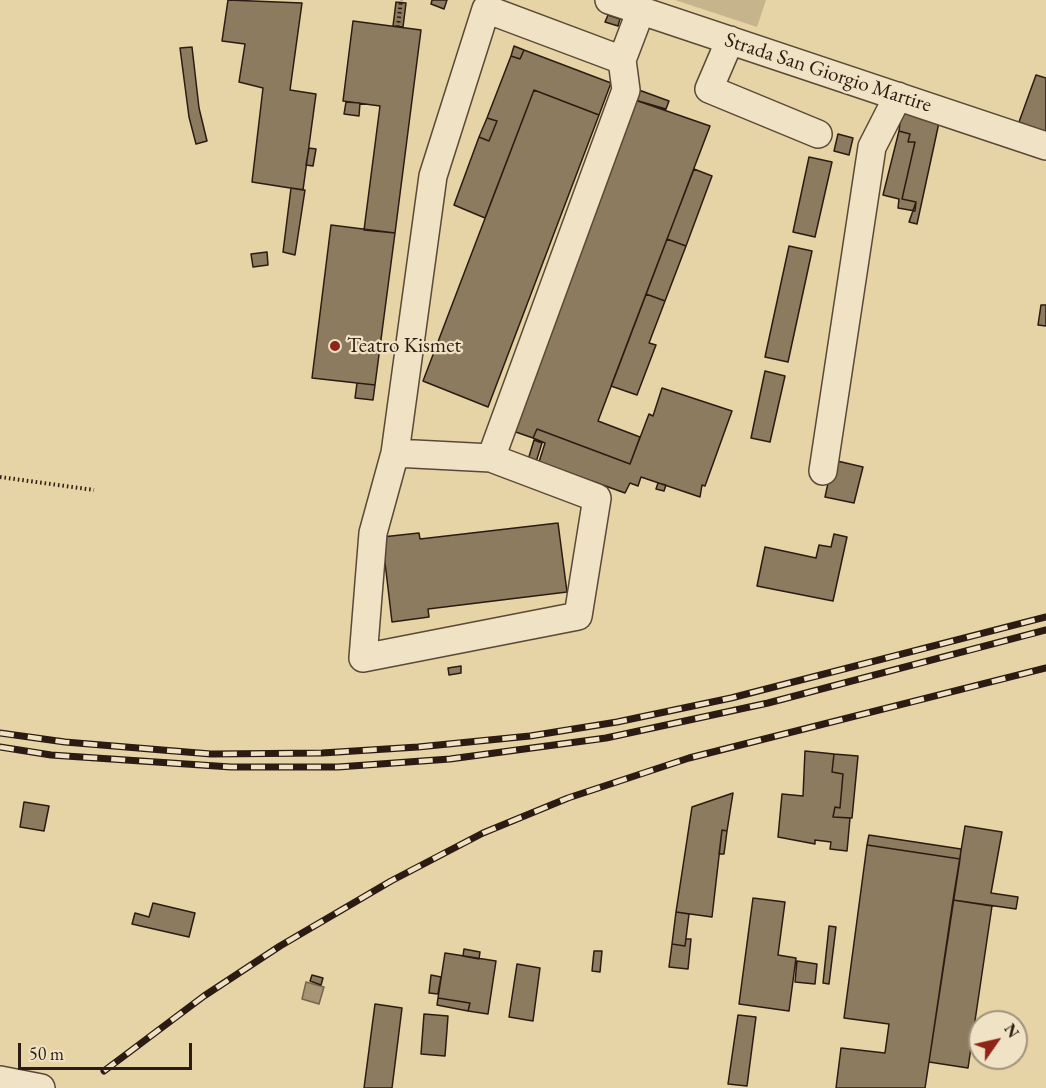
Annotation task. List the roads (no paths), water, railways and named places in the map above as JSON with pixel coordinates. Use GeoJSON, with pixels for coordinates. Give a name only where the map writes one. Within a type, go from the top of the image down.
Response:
{"type":"FeatureCollection","features":[{"type":"Feature","properties":{"kind":"street","name":"Strada San Giorgio Martire"},"geometry":{"type":"LineString","coordinates":[[609,0],[1046,146]]}},
{"type":"Feature","properties":{"kind":"street"},"geometry":{"type":"LineString","coordinates":[[395,453],[491,458],[597,498],[578,616],[363,658],[373,533],[395,453],[432,176],[486,9],[622,60]]}},
{"type":"Feature","properties":{"kind":"street"},"geometry":{"type":"LineString","coordinates":[[491,458],[626,90],[622,60],[641,10]]}},
{"type":"Feature","properties":{"kind":"street"},"geometry":{"type":"LineString","coordinates":[[730,40],[710,89],[818,134]]}},
{"type":"Feature","properties":{"kind":"street"},"geometry":{"type":"LineString","coordinates":[[823,471],[872,147],[898,96]]}},
{"type":"Feature","properties":{"kind":"street"},"geometry":{"type":"LineString","coordinates":[[0,1080],[41,1088]]}},
{"type":"Feature","properties":{"kind":"railway"},"geometry":{"type":"LineString","coordinates":[[0,733],[65,742],[211,754],[322,753],[418,747],[530,736],[617,722],[731,698],[1046,617]]}},
{"type":"Feature","properties":{"kind":"railway"},"geometry":{"type":"LineString","coordinates":[[0,747],[51,755],[231,767],[338,767],[450,759],[606,738],[768,703],[1046,630]]}},
{"type":"Feature","properties":{"kind":"railway"},"geometry":{"type":"LineString","coordinates":[[104,1071],[204,996],[280,946],[391,881],[483,833],[568,798],[689,758],[1046,668]]}},
{"type":"Feature","properties":{"kind":"place","name":"Teatro Kismet"},"geometry":{"type":"Point","coordinates":[335,346]}}]}
